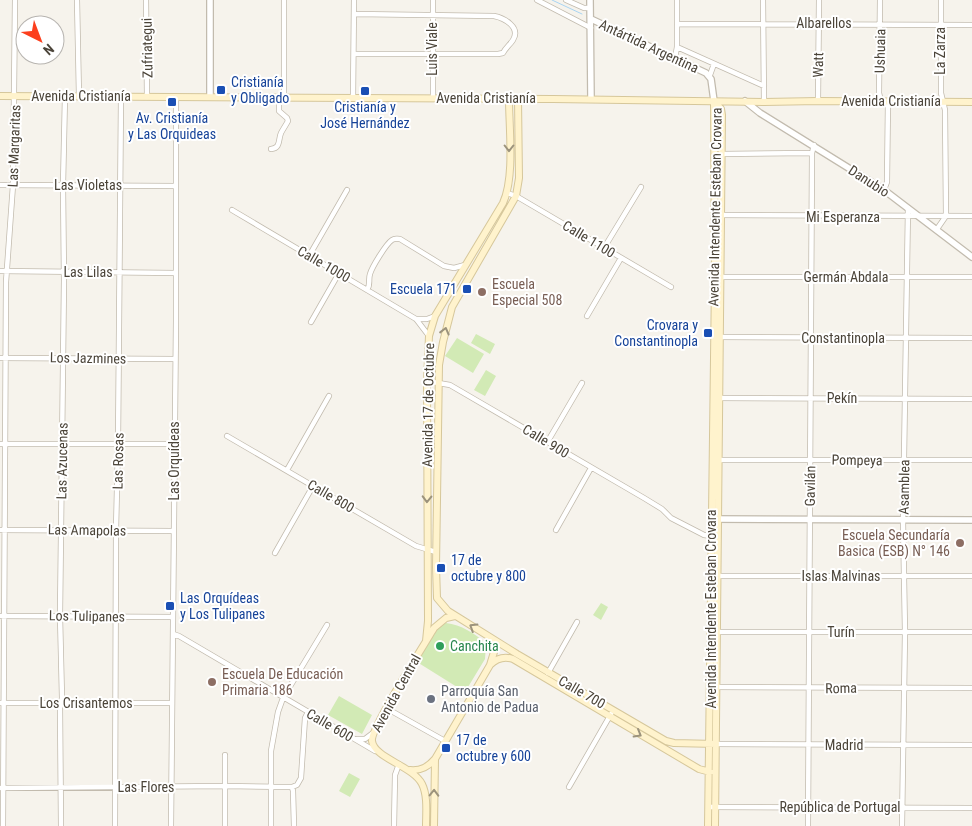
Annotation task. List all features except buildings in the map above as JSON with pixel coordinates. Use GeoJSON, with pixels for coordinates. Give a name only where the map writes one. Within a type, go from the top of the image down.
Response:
{"type":"FeatureCollection","features":[{"type":"Feature","properties":{"kind":"main road","name":"Avenida Cristianía"},"geometry":{"type":"LineString","coordinates":[[0,96],[972,102]]}},
{"type":"Feature","properties":{"kind":"main road","name":"Avenida 17 de Octubre"},"geometry":{"type":"LineString","coordinates":[[426,641],[428,621],[426,550],[429,336],[435,316],[507,193],[510,178],[509,99]]}},
{"type":"Feature","properties":{"kind":"main road","name":"Avenida 17 de Octubre"},"geometry":{"type":"LineString","coordinates":[[455,616],[443,607],[437,598],[439,365],[452,307],[516,196],[519,178],[518,99]]}},
{"type":"Feature","properties":{"kind":"main road","name":"Avenida Intendente Esteban Crovara"},"geometry":{"type":"LineString","coordinates":[[714,101],[721,109],[718,216]]}},
{"type":"Feature","properties":{"kind":"main road","name":"Avenida Intendente Esteban Crovara"},"geometry":{"type":"LineString","coordinates":[[708,826],[716,772],[713,744],[718,216],[714,101]]}},
{"type":"Feature","properties":{"kind":"main road","name":"Avenida Intendente Esteban Crovara"},"geometry":{"type":"LineString","coordinates":[[714,576],[711,536],[715,519]]}},
{"type":"Feature","properties":{"kind":"main road","name":"Avenida Central"},"geometry":{"type":"LineString","coordinates":[[381,754],[373,745],[371,738],[386,708],[437,624],[446,618],[455,616]]}},
{"type":"Feature","properties":{"kind":"main road","name":"Calle 700"},"geometry":{"type":"LineString","coordinates":[[455,616],[609,718],[698,769],[716,772]]}},
{"type":"Feature","properties":{"kind":"main road"},"geometry":{"type":"LineString","coordinates":[[410,770],[421,769],[435,759],[490,665],[494,652],[494,644],[491,639]]}},
{"type":"Feature","properties":{"kind":"main road","name":"Calle 700"},"geometry":{"type":"LineString","coordinates":[[490,665],[497,659],[511,658],[670,743],[713,744]]}},
{"type":"Feature","properties":{"kind":"main road","name":"Avenida Intendente Esteban Crovara"},"geometry":{"type":"LineString","coordinates":[[713,744],[708,772],[715,826]]}},
{"type":"Feature","properties":{"kind":"main road","name":"Calle 600"},"geometry":{"type":"LineString","coordinates":[[381,754],[410,770]]}},
{"type":"Feature","properties":{"kind":"main road"},"geometry":{"type":"LineString","coordinates":[[434,826],[435,759]]}},
{"type":"Feature","properties":{"kind":"main road"},"geometry":{"type":"LineString","coordinates":[[410,770],[424,790],[426,826]]}},
{"type":"Feature","properties":{"kind":"street","name":"Las Margaritas"},"geometry":{"type":"LineString","coordinates":[[3,826],[3,358],[16,96],[15,0]]}},
{"type":"Feature","properties":{"kind":"street"},"geometry":{"type":"LineString","coordinates":[[77,0],[79,96]]}},
{"type":"Feature","properties":{"kind":"street","name":"Zufriategui"},"geometry":{"type":"LineString","coordinates":[[146,0],[147,97]]}},
{"type":"Feature","properties":{"kind":"street"},"geometry":{"type":"LineString","coordinates":[[210,0],[210,97]]}},
{"type":"Feature","properties":{"kind":"street"},"geometry":{"type":"LineString","coordinates":[[271,148],[275,148],[278,145],[288,121],[279,111],[284,0]]}},
{"type":"Feature","properties":{"kind":"street"},"geometry":{"type":"LineString","coordinates":[[353,98],[354,0]]}},
{"type":"Feature","properties":{"kind":"street","name":"Luis Viale"},"geometry":{"type":"LineString","coordinates":[[433,0],[433,98]]}},
{"type":"Feature","properties":{"kind":"street","name":"Antártida Argentina"},"geometry":{"type":"LineString","coordinates":[[537,0],[591,28]]}},
{"type":"Feature","properties":{"kind":"street","name":"Antártida Argentina"},"geometry":{"type":"LineString","coordinates":[[566,0],[584,8],[590,8]]}},
{"type":"Feature","properties":{"kind":"street"},"geometry":{"type":"LineString","coordinates":[[590,0],[591,99]]}},
{"type":"Feature","properties":{"kind":"street"},"geometry":{"type":"LineString","coordinates":[[675,58],[677,47],[677,0]]}},
{"type":"Feature","properties":{"kind":"street"},"geometry":{"type":"LineString","coordinates":[[760,113],[759,109],[764,86],[763,0]]}},
{"type":"Feature","properties":{"kind":"street","name":"Watt"},"geometry":{"type":"LineString","coordinates":[[818,101],[819,0]]}},
{"type":"Feature","properties":{"kind":"street","name":"Ushuaia"},"geometry":{"type":"LineString","coordinates":[[880,0],[879,92],[884,101]]}},
{"type":"Feature","properties":{"kind":"street","name":"La Zarza"},"geometry":{"type":"LineString","coordinates":[[941,0],[941,93],[943,102]]}},
{"type":"Feature","properties":{"kind":"street"},"geometry":{"type":"LineString","coordinates":[[354,54],[504,53],[515,35],[512,26],[500,17],[432,14],[355,14]]}},
{"type":"Feature","properties":{"kind":"street","name":"Antártida Argentina"},"geometry":{"type":"LineString","coordinates":[[591,20],[710,75],[714,101]]}},
{"type":"Feature","properties":{"kind":"street","name":"Albarellos"},"geometry":{"type":"LineString","coordinates":[[677,24],[972,24]]}},
{"type":"Feature","properties":{"kind":"street"},"geometry":{"type":"LineString","coordinates":[[677,47],[764,86]]}},
{"type":"Feature","properties":{"kind":"street"},"geometry":{"type":"LineString","coordinates":[[710,75],[714,64]]}},
{"type":"Feature","properties":{"kind":"street","name":"Las Azucenas"},"geometry":{"type":"LineString","coordinates":[[61,826],[60,616],[65,96]]}},
{"type":"Feature","properties":{"kind":"street","name":"Las Rosas"},"geometry":{"type":"LineString","coordinates":[[115,826],[121,96]]}},
{"type":"Feature","properties":{"kind":"street","name":"Las Orquídeas"},"geometry":{"type":"LineString","coordinates":[[171,826],[176,97]]}},
{"type":"Feature","properties":{"kind":"street","name":"Danubio"},"geometry":{"type":"LineString","coordinates":[[745,101],[760,113],[884,190],[972,257]]}},
{"type":"Feature","properties":{"kind":"street"},"geometry":{"type":"LineString","coordinates":[[884,101],[887,182],[884,190]]}},
{"type":"Feature","properties":{"kind":"street"},"geometry":{"type":"LineString","coordinates":[[937,229],[946,216],[945,110],[943,102]]}},
{"type":"Feature","properties":{"kind":"street","name":"Gavilán"},"geometry":{"type":"LineString","coordinates":[[808,826],[812,154],[814,146]]}},
{"type":"Feature","properties":{"kind":"street"},"geometry":{"type":"LineString","coordinates":[[721,154],[812,154]]}},
{"type":"Feature","properties":{"kind":"street","name":"Las Violetas"},"geometry":{"type":"LineString","coordinates":[[0,185],[176,186]]}},
{"type":"Feature","properties":{"kind":"street"},"geometry":{"type":"LineString","coordinates":[[604,248],[641,187]]}},
{"type":"Feature","properties":{"kind":"street"},"geometry":{"type":"LineString","coordinates":[[309,256],[347,190]]}},
{"type":"Feature","properties":{"kind":"street","name":"Calle 1100"},"geometry":{"type":"LineString","coordinates":[[507,193],[516,196],[671,287]]}},
{"type":"Feature","properties":{"kind":"street","name":"Asamblea"},"geometry":{"type":"LineString","coordinates":[[902,826],[905,632],[903,521],[908,208]]}},
{"type":"Feature","properties":{"kind":"street","name":"Calle 1000"},"geometry":{"type":"LineString","coordinates":[[232,210],[416,319],[429,336]]}},
{"type":"Feature","properties":{"kind":"street","name":"Mi Esperanza"},"geometry":{"type":"LineString","coordinates":[[718,216],[972,216]]}},
{"type":"Feature","properties":{"kind":"street"},"geometry":{"type":"LineString","coordinates":[[367,290],[371,272],[390,242],[394,239],[400,239],[444,266],[454,268],[466,265]]}},
{"type":"Feature","properties":{"kind":"street"},"geometry":{"type":"LineString","coordinates":[[587,316],[621,258]]}},
{"type":"Feature","properties":{"kind":"street","name":"Las Lilas"},"geometry":{"type":"LineString","coordinates":[[0,271],[176,273]]}},
{"type":"Feature","properties":{"kind":"street"},"geometry":{"type":"LineString","coordinates":[[311,322],[339,273]]}},
{"type":"Feature","properties":{"kind":"street","name":"Germán Abdala"},"geometry":{"type":"LineString","coordinates":[[718,277],[972,277]]}},
{"type":"Feature","properties":{"kind":"street"},"geometry":{"type":"LineString","coordinates":[[443,303],[452,307]]}},
{"type":"Feature","properties":{"kind":"street"},"geometry":{"type":"LineString","coordinates":[[416,319],[427,319],[435,316]]}},
{"type":"Feature","properties":{"kind":"street","name":"Constantinopla"},"geometry":{"type":"LineString","coordinates":[[716,337],[972,338]]}},
{"type":"Feature","properties":{"kind":"street","name":"Los Jazmines"},"geometry":{"type":"LineString","coordinates":[[3,358],[175,359]]}},
{"type":"Feature","properties":{"kind":"street","name":"Calle 900"},"geometry":{"type":"LineString","coordinates":[[427,381],[450,385],[662,509],[671,518],[704,535],[711,536]]}},
{"type":"Feature","properties":{"kind":"street"},"geometry":{"type":"LineString","coordinates":[[548,441],[582,383]]}},
{"type":"Feature","properties":{"kind":"street"},"geometry":{"type":"LineString","coordinates":[[287,470],[329,396]]}},
{"type":"Feature","properties":{"kind":"street","name":"Pekín"},"geometry":{"type":"LineString","coordinates":[[716,398],[972,399]]}},
{"type":"Feature","properties":{"kind":"street","name":"Calle 800"},"geometry":{"type":"LineString","coordinates":[[226,436],[416,546],[436,552]]}},
{"type":"Feature","properties":{"kind":"street"},"geometry":{"type":"LineString","coordinates":[[3,444],[174,444]]}},
{"type":"Feature","properties":{"kind":"street","name":"Pompeya"},"geometry":{"type":"LineString","coordinates":[[715,460],[972,460]]}},
{"type":"Feature","properties":{"kind":"street"},"geometry":{"type":"LineString","coordinates":[[556,530],[591,468]]}},
{"type":"Feature","properties":{"kind":"street"},"geometry":{"type":"LineString","coordinates":[[275,553],[313,486]]}},
{"type":"Feature","properties":{"kind":"street"},"geometry":{"type":"LineString","coordinates":[[715,519],[972,520]]}},
{"type":"Feature","properties":{"kind":"street","name":"Las Amapolas"},"geometry":{"type":"LineString","coordinates":[[3,530],[174,531]]}},
{"type":"Feature","properties":{"kind":"street","name":"Islas Malvinas"},"geometry":{"type":"LineString","coordinates":[[714,576],[972,576]]}},
{"type":"Feature","properties":{"kind":"street","name":"Los Tulipanes"},"geometry":{"type":"LineString","coordinates":[[2,616],[173,617]]}},
{"type":"Feature","properties":{"kind":"street"},"geometry":{"type":"LineString","coordinates":[[546,676],[577,622]]}},
{"type":"Feature","properties":{"kind":"street"},"geometry":{"type":"LineString","coordinates":[[272,826],[272,744],[278,712],[283,698],[327,624]]}},
{"type":"Feature","properties":{"kind":"street","name":"Turín"},"geometry":{"type":"LineString","coordinates":[[714,632],[972,632]]}},
{"type":"Feature","properties":{"kind":"street","name":"Calle 600"},"geometry":{"type":"LineString","coordinates":[[173,634],[381,754]]}},
{"type":"Feature","properties":{"kind":"street","name":"Roma"},"geometry":{"type":"LineString","coordinates":[[714,688],[972,688]]}},
{"type":"Feature","properties":{"kind":"street","name":"Los Crisantemos"},"geometry":{"type":"LineString","coordinates":[[2,703],[172,703]]}},
{"type":"Feature","properties":{"kind":"street"},"geometry":{"type":"LineString","coordinates":[[386,708],[445,741]]}},
{"type":"Feature","properties":{"kind":"street"},"geometry":{"type":"LineString","coordinates":[[569,787],[613,711]]}},
{"type":"Feature","properties":{"kind":"street"},"geometry":{"type":"LineString","coordinates":[[294,826],[292,787],[297,785],[301,778],[305,718],[308,712]]}},
{"type":"Feature","properties":{"kind":"street"},"geometry":{"type":"LineString","coordinates":[[356,739],[365,739],[373,733]]}},
{"type":"Feature","properties":{"kind":"street","name":"Madrid"},"geometry":{"type":"LineString","coordinates":[[713,744],[808,746],[972,745]]}},
{"type":"Feature","properties":{"kind":"street"},"geometry":{"type":"LineString","coordinates":[[225,755],[225,826]]}},
{"type":"Feature","properties":{"kind":"street"},"geometry":{"type":"LineString","coordinates":[[394,826],[395,775],[399,764]]}},
{"type":"Feature","properties":{"kind":"street","name":"Las Flores"},"geometry":{"type":"LineString","coordinates":[[2,788],[292,787]]}},
{"type":"Feature","properties":{"kind":"street","name":"República de Portugal"},"geometry":{"type":"LineString","coordinates":[[712,806],[972,808]]}},
{"type":"Feature","properties":{"kind":"green space"},"geometry":{"type":"Polygon","coordinates":[[[476,334],[495,344],[490,354],[471,343],[476,334]]]}},
{"type":"Feature","properties":{"kind":"green space"},"geometry":{"type":"Polygon","coordinates":[[[457,338],[484,354],[473,373],[445,356],[457,338]]]}},
{"type":"Feature","properties":{"kind":"green space"},"geometry":{"type":"Polygon","coordinates":[[[486,370],[496,376],[485,396],[474,390],[486,370]]]}},
{"type":"Feature","properties":{"kind":"green space"},"geometry":{"type":"Polygon","coordinates":[[[601,603],[608,607],[601,620],[593,615],[601,603]]]}},
{"type":"Feature","properties":{"kind":"green space"},"geometry":{"type":"Polygon","coordinates":[[[446,623],[468,630],[486,644],[485,659],[465,692],[417,662],[440,625],[446,623]]]}},
{"type":"Feature","properties":{"kind":"green space"},"geometry":{"type":"Polygon","coordinates":[[[339,696],[372,715],[362,734],[328,715],[339,696]]]}},
{"type":"Feature","properties":{"kind":"green space"},"geometry":{"type":"Polygon","coordinates":[[[349,773],[360,779],[350,797],[339,791],[349,773]]]}},
{"type":"Feature","properties":{"kind":"waterway"},"geometry":{"type":"LineString","coordinates":[[552,0],[582,14]]}},
{"type":"Feature","properties":{"kind":"place","name":"Cristianía y Obligado"},"geometry":{"type":"Point","coordinates":[221,90]}},
{"type":"Feature","properties":{"kind":"place","name":"Cristianía y José Hernández"},"geometry":{"type":"Point","coordinates":[365,91]}},
{"type":"Feature","properties":{"kind":"place","name":"Av. Cristianía y Las Orquideas"},"geometry":{"type":"Point","coordinates":[172,102]}},
{"type":"Feature","properties":{"kind":"place","name":"Escuela 171"},"geometry":{"type":"Point","coordinates":[467,289]}},
{"type":"Feature","properties":{"kind":"place","name":"Escuela Especial 508"},"geometry":{"type":"Point","coordinates":[482,292]}},
{"type":"Feature","properties":{"kind":"place","name":"Crovara y Constantinopla"},"geometry":{"type":"Point","coordinates":[708,333]}},
{"type":"Feature","properties":{"kind":"place","name":"Escuela Secundaría Basica (ESB) N° 146"},"geometry":{"type":"Point","coordinates":[960,543]}},
{"type":"Feature","properties":{"kind":"place","name":"17 de octubre y 800"},"geometry":{"type":"Point","coordinates":[441,568]}},
{"type":"Feature","properties":{"kind":"place","name":"Las Orquídeas y Los Tulipanes"},"geometry":{"type":"Point","coordinates":[170,606]}},
{"type":"Feature","properties":{"kind":"place","name":"Canchita"},"geometry":{"type":"Point","coordinates":[440,646]}},
{"type":"Feature","properties":{"kind":"place","name":"Escuela De Educación Primaria 186"},"geometry":{"type":"Point","coordinates":[212,682]}},
{"type":"Feature","properties":{"kind":"place","name":"Parroquía San Antonio de Padua"},"geometry":{"type":"Point","coordinates":[431,699]}},
{"type":"Feature","properties":{"kind":"place","name":"17 de octubre y 600"},"geometry":{"type":"Point","coordinates":[446,748]}}]}
